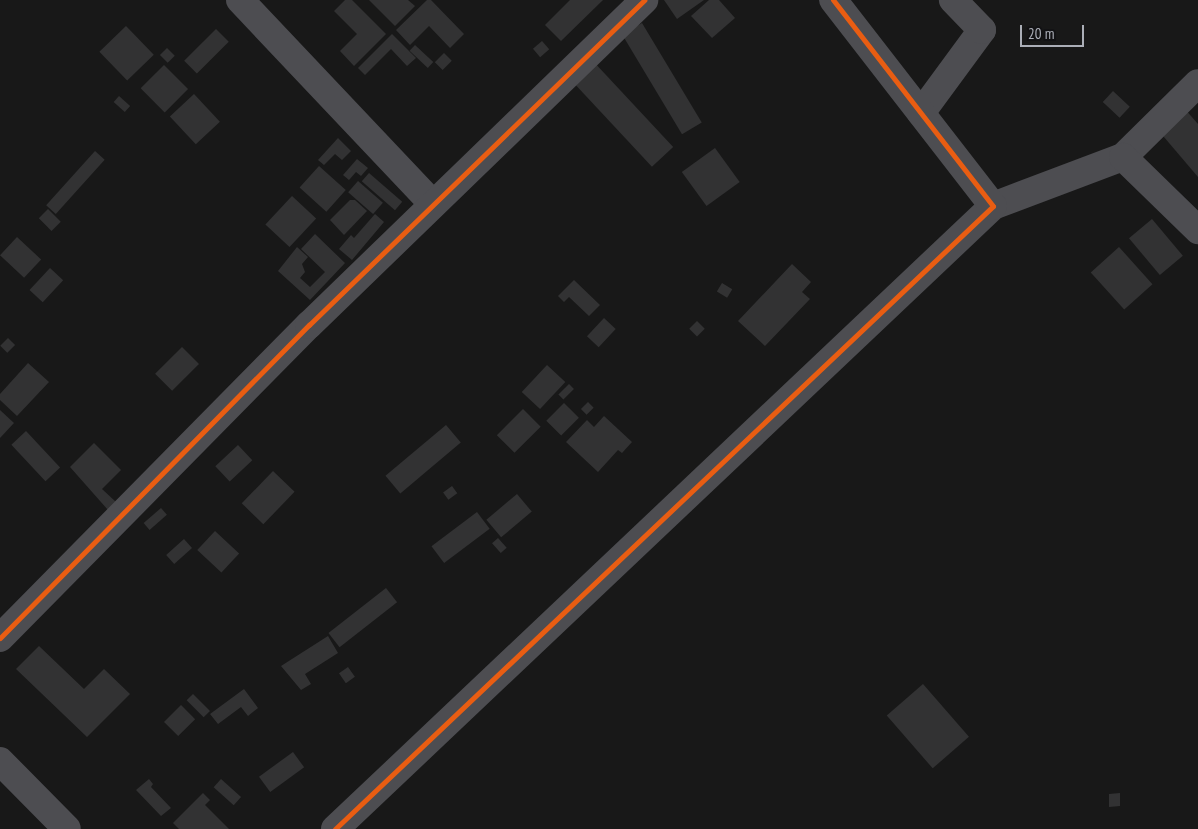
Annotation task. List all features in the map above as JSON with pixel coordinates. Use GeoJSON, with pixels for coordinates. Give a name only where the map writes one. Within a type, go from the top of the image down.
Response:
{"type":"FeatureCollection","features":[{"type":"Feature","properties":{"kind":"street"},"geometry":{"type":"LineString","coordinates":[[240,0],[433,204]]}},
{"type":"Feature","properties":{"kind":"street"},"geometry":{"type":"LineString","coordinates":[[0,638],[309,324],[644,0]]}},
{"type":"Feature","properties":{"kind":"street"},"geometry":{"type":"LineString","coordinates":[[833,0],[993,206]]}},
{"type":"Feature","properties":{"kind":"street"},"geometry":{"type":"LineString","coordinates":[[921,113],[982,30],[953,0]]}},
{"type":"Feature","properties":{"kind":"street"},"geometry":{"type":"LineString","coordinates":[[335,829],[993,206],[1123,157],[1198,83]]}},
{"type":"Feature","properties":{"kind":"street"},"geometry":{"type":"LineString","coordinates":[[1123,157],[1198,230]]}},
{"type":"Feature","properties":{"kind":"street"},"geometry":{"type":"LineString","coordinates":[[0,762],[67,829]]}},
{"type":"Feature","properties":{"kind":"building"},"geometry":{"type":"Polygon","coordinates":[[[345,0],[352,0],[386,34],[354,66],[340,51],[357,34],[334,11],[345,0]]]}},
{"type":"Feature","properties":{"kind":"building"},"geometry":{"type":"Polygon","coordinates":[[[369,0],[408,0],[415,6],[395,26],[369,0]]]}},
{"type":"Feature","properties":{"kind":"building"},"geometry":{"type":"Polygon","coordinates":[[[427,0],[431,0],[464,34],[450,48],[429,26],[410,45],[396,30],[427,0]]]}},
{"type":"Feature","properties":{"kind":"building"},"geometry":{"type":"Polygon","coordinates":[[[570,0],[603,0],[561,41],[545,25],[570,0]]]}},
{"type":"Feature","properties":{"kind":"building"},"geometry":{"type":"Polygon","coordinates":[[[664,0],[704,0],[677,19],[664,0]]]}},
{"type":"Feature","properties":{"kind":"building"},"geometry":{"type":"Polygon","coordinates":[[[709,0],[719,0],[735,18],[712,38],[691,16],[709,0]]]}},
{"type":"Feature","properties":{"kind":"building"},"geometry":{"type":"Polygon","coordinates":[[[642,23],[702,122],[682,134],[622,35],[642,23]]]}},
{"type":"Feature","properties":{"kind":"building"},"geometry":{"type":"Polygon","coordinates":[[[126,26],[154,55],[127,80],[99,52],[126,26]]]}},
{"type":"Feature","properties":{"kind":"building"},"geometry":{"type":"Polygon","coordinates":[[[216,29],[229,42],[197,74],[184,61],[216,29]]]}},
{"type":"Feature","properties":{"kind":"building"},"geometry":{"type":"Polygon","coordinates":[[[392,34],[416,58],[407,66],[391,49],[365,75],[358,68],[392,34]]]}},
{"type":"Feature","properties":{"kind":"building"},"geometry":{"type":"Polygon","coordinates":[[[542,41],[549,49],[540,57],[533,49],[542,41]]]}},
{"type":"Feature","properties":{"kind":"building"},"geometry":{"type":"Polygon","coordinates":[[[415,45],[433,62],[428,68],[410,51],[415,45]]]}},
{"type":"Feature","properties":{"kind":"building"},"geometry":{"type":"Polygon","coordinates":[[[167,48],[175,56],[168,63],[160,55],[167,48]]]}},
{"type":"Feature","properties":{"kind":"building"},"geometry":{"type":"Polygon","coordinates":[[[444,53],[452,61],[443,70],[435,62],[444,53]]]}},
{"type":"Feature","properties":{"kind":"building"},"geometry":{"type":"Polygon","coordinates":[[[592,60],[673,147],[652,167],[571,80],[592,60]]]}},
{"type":"Feature","properties":{"kind":"building"},"geometry":{"type":"Polygon","coordinates":[[[164,65],[188,89],[165,112],[141,88],[164,65]]]}},
{"type":"Feature","properties":{"kind":"building"},"geometry":{"type":"Polygon","coordinates":[[[1113,91],[1130,107],[1120,118],[1103,102],[1113,91]]]}},
{"type":"Feature","properties":{"kind":"building"},"geometry":{"type":"Polygon","coordinates":[[[194,94],[220,122],[196,144],[170,117],[194,94]]]}},
{"type":"Feature","properties":{"kind":"building"},"geometry":{"type":"Polygon","coordinates":[[[119,96],[130,106],[125,112],[114,102],[119,96]]]}},
{"type":"Feature","properties":{"kind":"building"},"geometry":{"type":"Polygon","coordinates":[[[1184,108],[1198,124],[1198,177],[1158,130],[1184,108]]]}},
{"type":"Feature","properties":{"kind":"building"},"geometry":{"type":"Polygon","coordinates":[[[338,138],[351,151],[342,160],[335,154],[324,165],[318,160],[338,138]]]}},
{"type":"Feature","properties":{"kind":"building"},"geometry":{"type":"Polygon","coordinates":[[[715,148],[740,182],[707,206],[682,172],[715,148]]]}},
{"type":"Feature","properties":{"kind":"building"},"geometry":{"type":"Polygon","coordinates":[[[95,151],[105,160],[56,214],[46,205],[95,151]]]}},
{"type":"Feature","properties":{"kind":"building"},"geometry":{"type":"Polygon","coordinates":[[[357,159],[368,168],[361,176],[356,172],[349,180],[343,175],[357,159]]]}},
{"type":"Feature","properties":{"kind":"building"},"geometry":{"type":"Polygon","coordinates":[[[319,166],[346,190],[326,212],[300,188],[319,166]]]}},
{"type":"Feature","properties":{"kind":"building"},"geometry":{"type":"Polygon","coordinates":[[[369,173],[402,202],[395,210],[362,181],[369,173]]]}},
{"type":"Feature","properties":{"kind":"building"},"geometry":{"type":"Polygon","coordinates":[[[358,181],[383,203],[373,214],[348,192],[358,181]]]}},
{"type":"Feature","properties":{"kind":"building"},"geometry":{"type":"Polygon","coordinates":[[[292,196],[316,219],[290,247],[265,225],[292,196]]]}},
{"type":"Feature","properties":{"kind":"building"},"geometry":{"type":"Polygon","coordinates":[[[350,200],[355,200],[367,211],[344,235],[330,220],[350,200]]]}},
{"type":"Feature","properties":{"kind":"building"},"geometry":{"type":"Polygon","coordinates":[[[48,209],[61,222],[52,231],[39,218],[48,209]]]}},
{"type":"Feature","properties":{"kind":"building"},"geometry":{"type":"Polygon","coordinates":[[[375,214],[384,222],[352,260],[339,249],[351,235],[354,238],[375,214]]]}},
{"type":"Feature","properties":{"kind":"building"},"geometry":{"type":"Polygon","coordinates":[[[1152,219],[1183,256],[1160,275],[1129,238],[1152,219]]]}},
{"type":"Feature","properties":{"kind":"building"},"geometry":{"type":"Polygon","coordinates":[[[315,234],[345,263],[310,300],[278,271],[297,247],[308,257],[302,264],[305,272],[300,278],[310,287],[325,272],[301,249],[315,234]]]}},
{"type":"Feature","properties":{"kind":"building"},"geometry":{"type":"Polygon","coordinates":[[[17,237],[41,260],[24,278],[0,255],[17,237]]]}},
{"type":"Feature","properties":{"kind":"building"},"geometry":{"type":"Polygon","coordinates":[[[1119,247],[1152,284],[1124,310],[1091,272],[1119,247]]]}},
{"type":"Feature","properties":{"kind":"building"},"geometry":{"type":"Polygon","coordinates":[[[792,264],[811,282],[802,292],[810,299],[765,346],[738,321],[792,264]]]}},
{"type":"Feature","properties":{"kind":"building"},"geometry":{"type":"Polygon","coordinates":[[[50,268],[63,280],[43,302],[30,290],[50,268]]]}},
{"type":"Feature","properties":{"kind":"building"},"geometry":{"type":"Polygon","coordinates":[[[574,280],[600,305],[589,316],[569,297],[564,302],[558,296],[574,280]]]}},
{"type":"Feature","properties":{"kind":"building"},"geometry":{"type":"Polygon","coordinates":[[[722,283],[732,289],[727,298],[717,292],[722,283]]]}},
{"type":"Feature","properties":{"kind":"building"},"geometry":{"type":"Polygon","coordinates":[[[604,318],[616,329],[599,347],[587,336],[604,318]]]}},
{"type":"Feature","properties":{"kind":"building"},"geometry":{"type":"Polygon","coordinates":[[[697,321],[705,329],[697,337],[689,329],[697,321]]]}},
{"type":"Feature","properties":{"kind":"building"},"geometry":{"type":"Polygon","coordinates":[[[8,338],[15,345],[7,353],[0,346],[8,338]]]}},
{"type":"Feature","properties":{"kind":"building"},"geometry":{"type":"Polygon","coordinates":[[[182,347],[199,364],[172,391],[155,374],[182,347]]]}},
{"type":"Feature","properties":{"kind":"building"},"geometry":{"type":"Polygon","coordinates":[[[28,363],[49,382],[17,416],[0,400],[0,394],[28,363]]]}},
{"type":"Feature","properties":{"kind":"building"},"geometry":{"type":"Polygon","coordinates":[[[547,365],[565,382],[540,409],[522,392],[547,365]]]}},
{"type":"Feature","properties":{"kind":"building"},"geometry":{"type":"Polygon","coordinates":[[[569,384],[574,389],[563,400],[558,395],[569,384]]]}},
{"type":"Feature","properties":{"kind":"building"},"geometry":{"type":"Polygon","coordinates":[[[588,402],[594,408],[587,415],[581,409],[588,402]]]}},
{"type":"Feature","properties":{"kind":"building"},"geometry":{"type":"Polygon","coordinates":[[[564,403],[579,418],[561,436],[546,421],[564,403]]]}},
{"type":"Feature","properties":{"kind":"building"},"geometry":{"type":"Polygon","coordinates":[[[523,409],[541,427],[515,453],[497,435],[523,409]]]}},
{"type":"Feature","properties":{"kind":"building"},"geometry":{"type":"Polygon","coordinates":[[[0,410],[14,423],[0,438],[0,410]]]}},
{"type":"Feature","properties":{"kind":"building"},"geometry":{"type":"Polygon","coordinates":[[[604,416],[632,442],[622,453],[618,450],[598,472],[566,442],[587,420],[594,427],[604,416]]]}},
{"type":"Feature","properties":{"kind":"building"},"geometry":{"type":"Polygon","coordinates":[[[446,425],[461,443],[400,493],[385,476],[446,425]]]}},
{"type":"Feature","properties":{"kind":"building"},"geometry":{"type":"Polygon","coordinates":[[[26,431],[60,468],[45,481],[11,445],[26,431]]]}},
{"type":"Feature","properties":{"kind":"building"},"geometry":{"type":"Polygon","coordinates":[[[94,443],[121,470],[102,489],[116,502],[108,510],[70,467],[94,443]]]}},
{"type":"Feature","properties":{"kind":"building"},"geometry":{"type":"Polygon","coordinates":[[[238,445],[252,460],[230,482],[215,466],[238,445]]]}},
{"type":"Feature","properties":{"kind":"building"},"geometry":{"type":"Polygon","coordinates":[[[273,471],[295,492],[263,524],[242,503],[273,471]]]}},
{"type":"Feature","properties":{"kind":"building"},"geometry":{"type":"Polygon","coordinates":[[[452,486],[457,493],[448,500],[443,492],[452,486]]]}},
{"type":"Feature","properties":{"kind":"building"},"geometry":{"type":"Polygon","coordinates":[[[517,494],[532,512],[501,537],[486,520],[517,494]]]}},
{"type":"Feature","properties":{"kind":"building"},"geometry":{"type":"Polygon","coordinates":[[[161,508],[167,515],[150,530],[144,523],[161,508]]]}},
{"type":"Feature","properties":{"kind":"building"},"geometry":{"type":"Polygon","coordinates":[[[477,512],[490,529],[444,563],[431,546],[477,512]]]}},
{"type":"Feature","properties":{"kind":"building"},"geometry":{"type":"Polygon","coordinates":[[[215,531],[239,554],[221,573],[197,550],[215,531]]]}},
{"type":"Feature","properties":{"kind":"building"},"geometry":{"type":"Polygon","coordinates":[[[498,538],[507,548],[501,553],[492,543],[498,538]]]}},
{"type":"Feature","properties":{"kind":"building"},"geometry":{"type":"Polygon","coordinates":[[[184,539],[192,548],[174,564],[166,555],[184,539]]]}},
{"type":"Feature","properties":{"kind":"building"},"geometry":{"type":"Polygon","coordinates":[[[386,588],[397,602],[340,647],[328,633],[386,588]]]}},
{"type":"Feature","properties":{"kind":"building"},"geometry":{"type":"Polygon","coordinates":[[[328,636],[338,653],[305,674],[311,684],[301,690],[281,666],[328,636]]]}},
{"type":"Feature","properties":{"kind":"building"},"geometry":{"type":"Polygon","coordinates":[[[39,646],[84,689],[104,669],[130,694],[87,737],[16,669],[39,646]]]}},
{"type":"Feature","properties":{"kind":"building"},"geometry":{"type":"Polygon","coordinates":[[[348,667],[355,677],[346,683],[339,673],[348,667]]]}},
{"type":"Feature","properties":{"kind":"building"},"geometry":{"type":"Polygon","coordinates":[[[923,684],[969,737],[933,768],[887,715],[923,684]]]}},
{"type":"Feature","properties":{"kind":"building"},"geometry":{"type":"Polygon","coordinates":[[[244,689],[258,708],[248,716],[241,707],[218,724],[210,714],[244,689]]]}},
{"type":"Feature","properties":{"kind":"building"},"geometry":{"type":"Polygon","coordinates":[[[193,694],[210,711],[204,717],[187,700],[193,694]]]}},
{"type":"Feature","properties":{"kind":"building"},"geometry":{"type":"Polygon","coordinates":[[[181,705],[195,719],[178,736],[164,722],[181,705]]]}},
{"type":"Feature","properties":{"kind":"building"},"geometry":{"type":"Polygon","coordinates":[[[293,752],[304,767],[270,792],[259,777],[293,752]]]}},
{"type":"Feature","properties":{"kind":"building"},"geometry":{"type":"Polygon","coordinates":[[[149,779],[153,784],[151,787],[171,808],[161,816],[136,790],[149,779]]]}},
{"type":"Feature","properties":{"kind":"building"},"geometry":{"type":"Polygon","coordinates":[[[221,779],[241,797],[234,805],[214,787],[221,779]]]}},
{"type":"Feature","properties":{"kind":"building"},"geometry":{"type":"Polygon","coordinates":[[[203,793],[210,800],[205,805],[229,829],[179,829],[173,823],[203,793]]]}},
{"type":"Feature","properties":{"kind":"building"},"geometry":{"type":"Polygon","coordinates":[[[1120,793],[1120,806],[1109,807],[1109,794],[1120,793]]]}},
{"type":"Feature","properties":{"kind":"cycle path"},"geometry":{"type":"LineString","coordinates":[[0,638],[309,325],[644,0]]}},
{"type":"Feature","properties":{"kind":"cycle path"},"geometry":{"type":"LineString","coordinates":[[335,829],[993,206],[833,0]]}}]}
